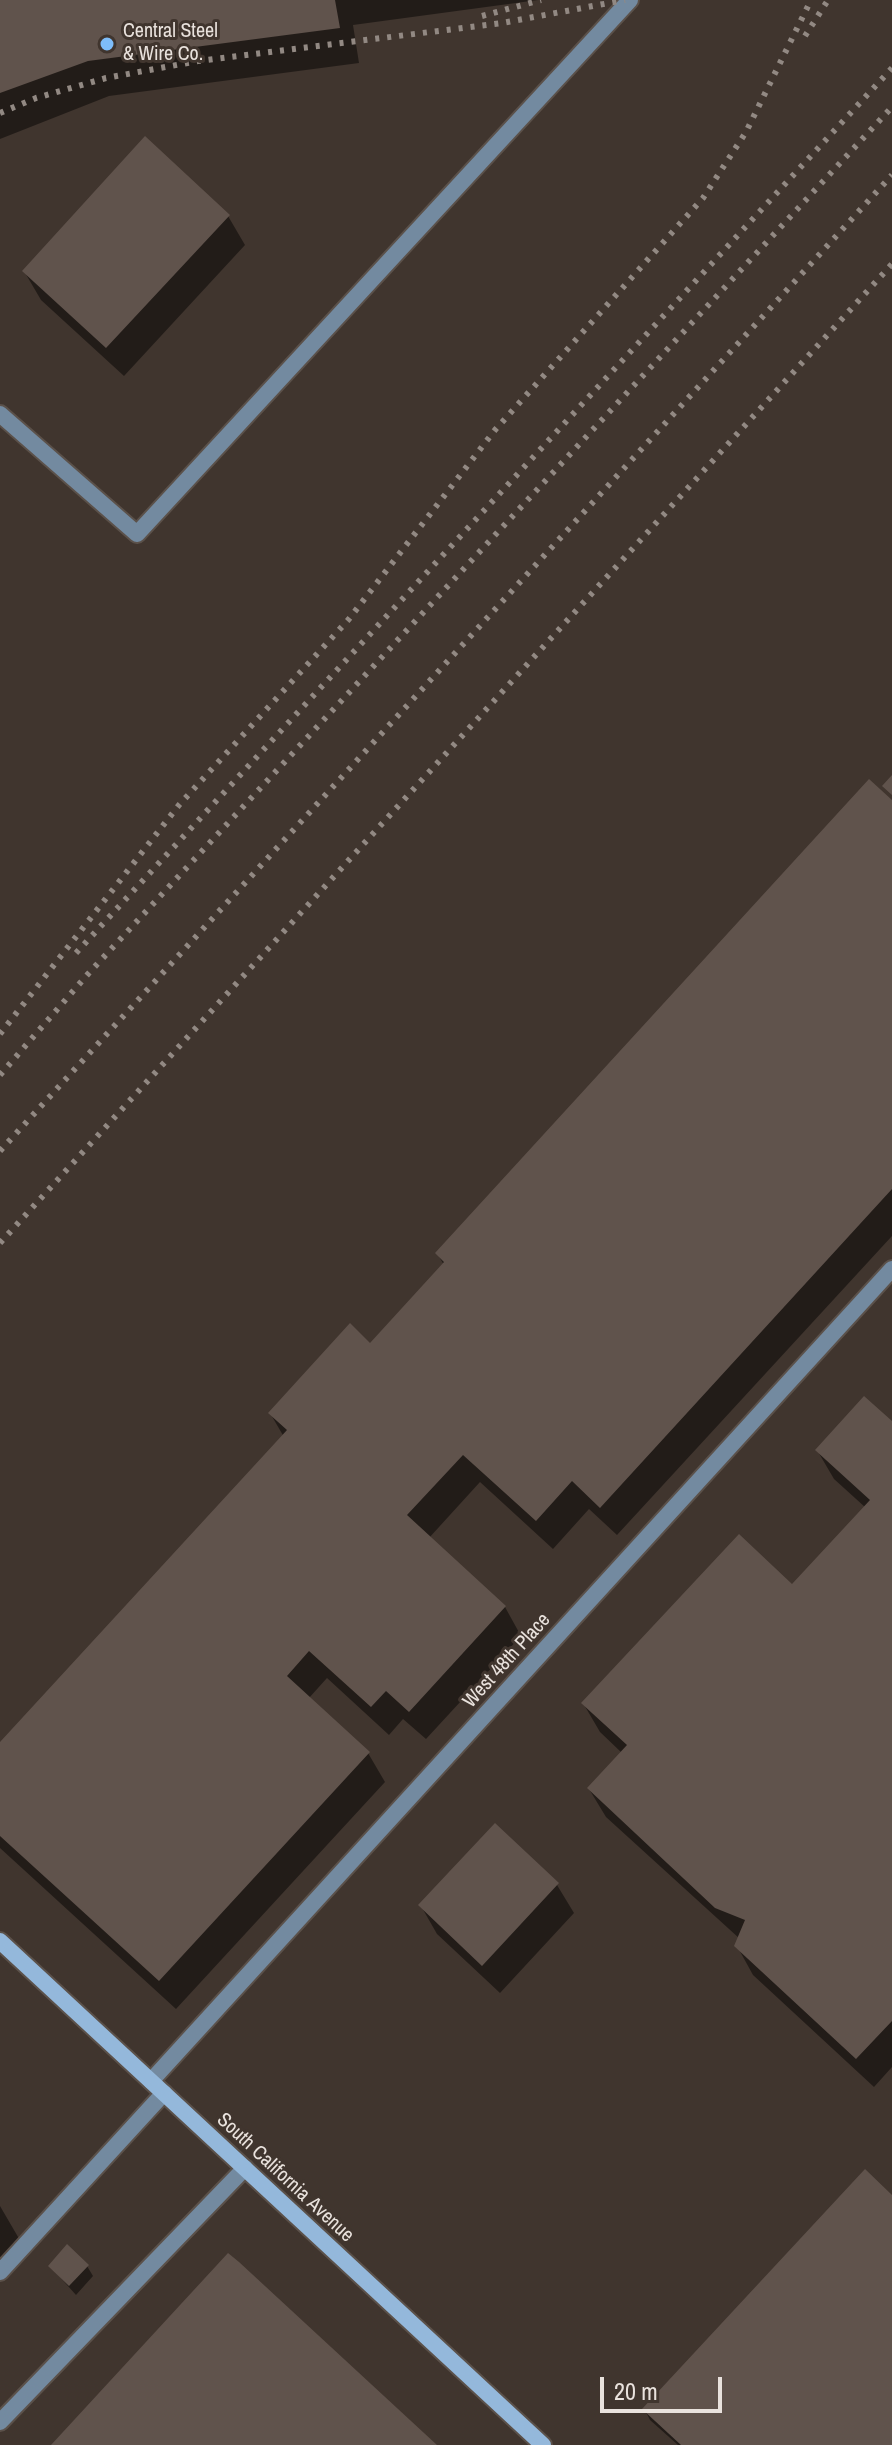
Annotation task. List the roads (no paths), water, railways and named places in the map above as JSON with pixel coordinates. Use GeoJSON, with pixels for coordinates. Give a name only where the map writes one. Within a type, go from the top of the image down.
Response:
{"type":"FeatureCollection","features":[{"type":"Feature","properties":{"kind":"street"},"geometry":{"type":"LineString","coordinates":[[0,414],[137,534],[630,0]]}},
{"type":"Feature","properties":{"kind":"street","name":"West 48th Place"},"geometry":{"type":"LineString","coordinates":[[151,2081],[892,1269]]}},
{"type":"Feature","properties":{"kind":"street","name":"South California Avenue"},"geometry":{"type":"LineString","coordinates":[[0,1941],[543,2445]]}},
{"type":"Feature","properties":{"kind":"street"},"geometry":{"type":"LineString","coordinates":[[0,2272],[164,2093]]}},
{"type":"Feature","properties":{"kind":"street"},"geometry":{"type":"LineString","coordinates":[[0,2422],[245,2168]]}},
{"type":"Feature","properties":{"kind":"railway"},"geometry":{"type":"LineString","coordinates":[[482,16],[541,0]]}},
{"type":"Feature","properties":{"kind":"railway"},"geometry":{"type":"LineString","coordinates":[[0,113],[36,98],[106,78],[198,61],[502,23],[625,0]]}},
{"type":"Feature","properties":{"kind":"railway"},"geometry":{"type":"LineString","coordinates":[[0,1034],[179,805],[349,619],[495,430],[703,198],[746,132],[811,0]]}},
{"type":"Feature","properties":{"kind":"railway"},"geometry":{"type":"LineString","coordinates":[[805,36],[828,0]]}},
{"type":"Feature","properties":{"kind":"railway"},"geometry":{"type":"LineString","coordinates":[[76,953],[892,68]]}},
{"type":"Feature","properties":{"kind":"railway"},"geometry":{"type":"LineString","coordinates":[[0,1075],[88,974],[892,107]]}},
{"type":"Feature","properties":{"kind":"railway"},"geometry":{"type":"LineString","coordinates":[[0,1151],[892,175]]}},
{"type":"Feature","properties":{"kind":"railway"},"geometry":{"type":"LineString","coordinates":[[0,1243],[892,264]]}},
{"type":"Feature","properties":{"kind":"place","name":"Central Steel & Wire Co."},"geometry":{"type":"Point","coordinates":[107,44]}}]}
